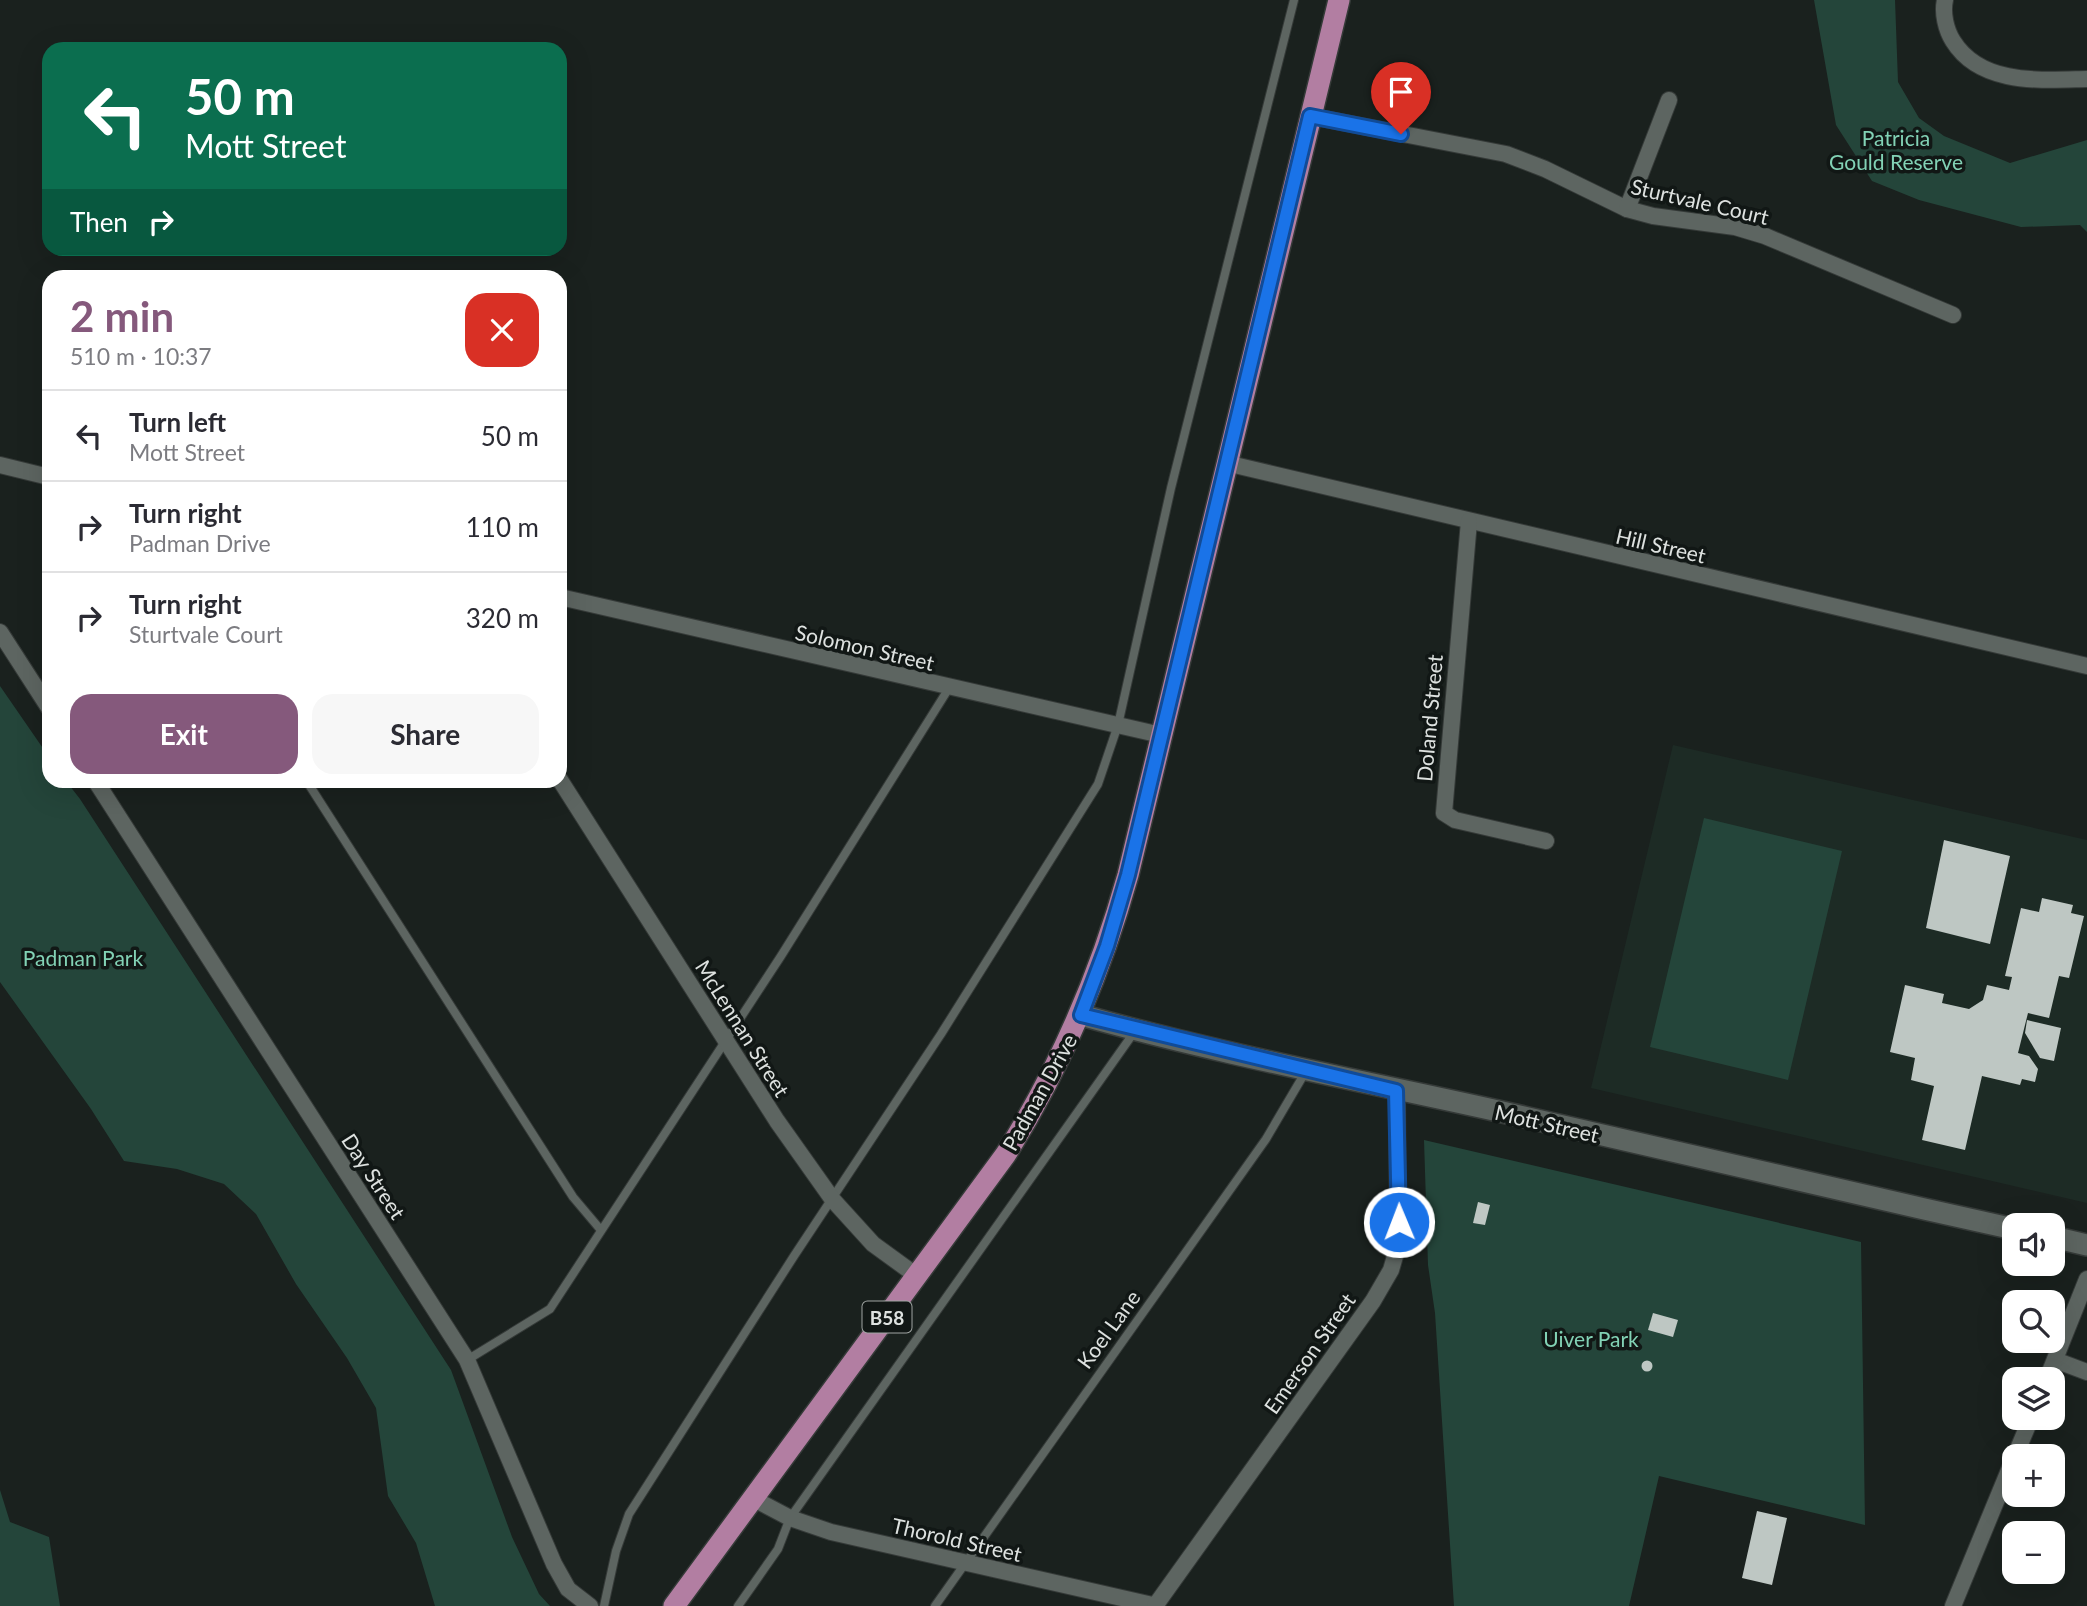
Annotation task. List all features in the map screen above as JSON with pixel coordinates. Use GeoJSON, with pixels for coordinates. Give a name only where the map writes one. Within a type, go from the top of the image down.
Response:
{"type":"FeatureCollection","features":[{"type":"Feature","properties":{"kind":"main road","name":"Padman Drive"},"geometry":{"type":"LineString","coordinates":[[674,1606],[1006,1154],[1036,1106],[1081,1015],[1115,924],[1339,0]]}},
{"type":"Feature","properties":{"kind":"street"},"geometry":{"type":"LineString","coordinates":[[1945,0],[1948,32],[1957,47],[1980,66],[2019,78],[2087,79]]}},
{"type":"Feature","properties":{"kind":"street"},"geometry":{"type":"LineString","coordinates":[[1627,209],[1669,100]]}},
{"type":"Feature","properties":{"kind":"street","name":"Sturtvale Court"},"geometry":{"type":"LineString","coordinates":[[1310,116],[1506,154],[1545,169],[1627,209],[1653,216],[1735,227],[1765,236],[1953,315]]}},
{"type":"Feature","properties":{"kind":"street","name":"Hill Street"},"geometry":{"type":"LineString","coordinates":[[1226,463],[2087,666]]}},
{"type":"Feature","properties":{"kind":"street"},"geometry":{"type":"LineString","coordinates":[[0,465],[42,475]]}},
{"type":"Feature","properties":{"kind":"street","name":"Doland Street"},"geometry":{"type":"LineString","coordinates":[[1469,521],[1444,813],[1455,820],[1546,841]]}},
{"type":"Feature","properties":{"kind":"street","name":"Solomon Street"},"geometry":{"type":"LineString","coordinates":[[567,599],[1161,735]]}},
{"type":"Feature","properties":{"kind":"street"},"geometry":{"type":"LineString","coordinates":[[0,632],[42,697]]}},
{"type":"Feature","properties":{"kind":"street","name":"Day Street"},"geometry":{"type":"LineString","coordinates":[[100,788],[467,1360],[554,1564],[568,1589],[590,1606]]}},
{"type":"Feature","properties":{"kind":"street","name":"McLennan Street"},"geometry":{"type":"LineString","coordinates":[[565,788],[777,1121],[833,1199],[873,1244],[917,1276]]}},
{"type":"Feature","properties":{"kind":"street","name":"Mott Street"},"geometry":{"type":"LineString","coordinates":[[1081,1015],[1135,1031],[1306,1071],[1496,1111],[1740,1169],[2002,1226]]}},
{"type":"Feature","properties":{"kind":"street","name":"Emerson Street"},"geometry":{"type":"LineString","coordinates":[[1156,1606],[1373,1301],[1391,1270],[1398,1246],[1396,1091]]}},
{"type":"Feature","properties":{"kind":"street"},"geometry":{"type":"LineString","coordinates":[[2065,1240],[2087,1245]]}},
{"type":"Feature","properties":{"kind":"street"},"geometry":{"type":"LineString","coordinates":[[2052,1367],[2087,1279]]}},
{"type":"Feature","properties":{"kind":"street"},"geometry":{"type":"LineString","coordinates":[[2055,1360],[2087,1372]]}},
{"type":"Feature","properties":{"kind":"street"},"geometry":{"type":"LineString","coordinates":[[1953,1606],[2002,1488]]}},
{"type":"Feature","properties":{"kind":"street","name":"Thorold Street"},"geometry":{"type":"LineString","coordinates":[[752,1498],[790,1518],[831,1532],[1156,1606]]}},
{"type":"Feature","properties":{"kind":"lane"},"geometry":{"type":"LineString","coordinates":[[604,1606],[616,1551],[629,1514],[1086,806],[1108,758],[1118,725],[1171,488],[1294,0]]}},
{"type":"Feature","properties":{"kind":"lane"},"geometry":{"type":"LineString","coordinates":[[467,1360],[551,1309],[949,688]]}},
{"type":"Feature","properties":{"kind":"lane"},"geometry":{"type":"LineString","coordinates":[[311,788],[573,1197],[600,1229]]}},
{"type":"Feature","properties":{"kind":"lane"},"geometry":{"type":"LineString","coordinates":[[738,1606],[778,1549],[790,1518],[1135,1031]]}},
{"type":"Feature","properties":{"kind":"lane","name":"Koel Lane"},"geometry":{"type":"LineString","coordinates":[[935,1606],[1266,1139],[1306,1071]]}},
{"type":"Feature","properties":{"kind":"shaded area"},"geometry":{"type":"Polygon","coordinates":[[[1673,745],[2087,840],[2087,1203],[1591,1088],[1673,745]]]}},
{"type":"Feature","properties":{"kind":"green space","name":"Patricia Gould Reserve"},"geometry":{"type":"Polygon","coordinates":[[[1814,0],[1895,0],[1898,82],[1919,118],[1944,136],[2010,163],[2087,140],[2087,232],[2080,225],[2021,227],[1919,200],[1872,181],[1836,125],[1814,0]]]}},
{"type":"Feature","properties":{"kind":"green space","name":"Padman Park"},"geometry":{"type":"Polygon","coordinates":[[[0,686],[42,747],[42,788],[71,788],[80,799],[451,1370],[512,1537],[539,1594],[550,1606],[435,1606],[416,1543],[388,1496],[376,1408],[347,1358],[296,1284],[256,1214],[224,1184],[177,1169],[124,1161],[91,1109],[0,982],[0,686]]]}},
{"type":"Feature","properties":{"kind":"green space"},"geometry":{"type":"Polygon","coordinates":[[[1704,818],[1842,851],[1788,1080],[1650,1047],[1704,818]]]}},
{"type":"Feature","properties":{"kind":"green space","name":"Uiver Park"},"geometry":{"type":"Polygon","coordinates":[[[1424,1140],[1861,1242],[1865,1525],[1659,1476],[1629,1606],[1454,1606],[1435,1313],[1428,1265],[1424,1140]]]}},
{"type":"Feature","properties":{"kind":"green space"},"geometry":{"type":"Polygon","coordinates":[[[0,1490],[10,1522],[49,1537],[60,1606],[0,1606],[0,1490]]]}},
{"type":"Feature","properties":{"kind":"building"},"geometry":{"type":"Polygon","coordinates":[[[1944,840],[2010,856],[1990,944],[1926,928],[1944,840]]]}},
{"type":"Feature","properties":{"kind":"building"},"geometry":{"type":"Polygon","coordinates":[[[2042,898],[2073,905],[2071,913],[2084,916],[2069,978],[2059,976],[2049,1018],[2028,1013],[2018,1053],[2029,1056],[2038,1069],[2035,1082],[2022,1079],[2020,1085],[1982,1076],[1965,1150],[1922,1140],[1934,1086],[1911,1080],[1915,1058],[1890,1052],[1905,985],[1944,994],[1942,1003],[1969,1009],[1983,1000],[1987,985],[2009,990],[2012,977],[2005,976],[2021,908],[2039,912],[2042,898]]]}},
{"type":"Feature","properties":{"kind":"building"},"geometry":{"type":"Polygon","coordinates":[[[2027,1020],[2061,1028],[2054,1061],[2040,1058],[2025,1033],[2027,1020]]]}},
{"type":"Feature","properties":{"kind":"building"},"geometry":{"type":"Polygon","coordinates":[[[1478,1202],[1490,1205],[1485,1225],[1473,1223],[1478,1202]]]}},
{"type":"Feature","properties":{"kind":"building"},"geometry":{"type":"Polygon","coordinates":[[[1653,1313],[1678,1320],[1673,1337],[1648,1330],[1653,1313]]]}},
{"type":"Feature","properties":{"kind":"building"},"geometry":{"type":"Polygon","coordinates":[[[1647,1360],[1653,1366],[1647,1372],[1641,1366],[1647,1360]]]}},
{"type":"Feature","properties":{"kind":"building"},"geometry":{"type":"Polygon","coordinates":[[[1757,1511],[1787,1518],[1772,1585],[1742,1578],[1757,1511]]]}},
{"type":"Feature","properties":{"kind":"route"},"geometry":{"type":"LineString","coordinates":[[1399,1222],[1396,1091],[1135,1031],[1081,1015],[1115,924],[1128,875],[1310,116],[1401,134]]}}]}
